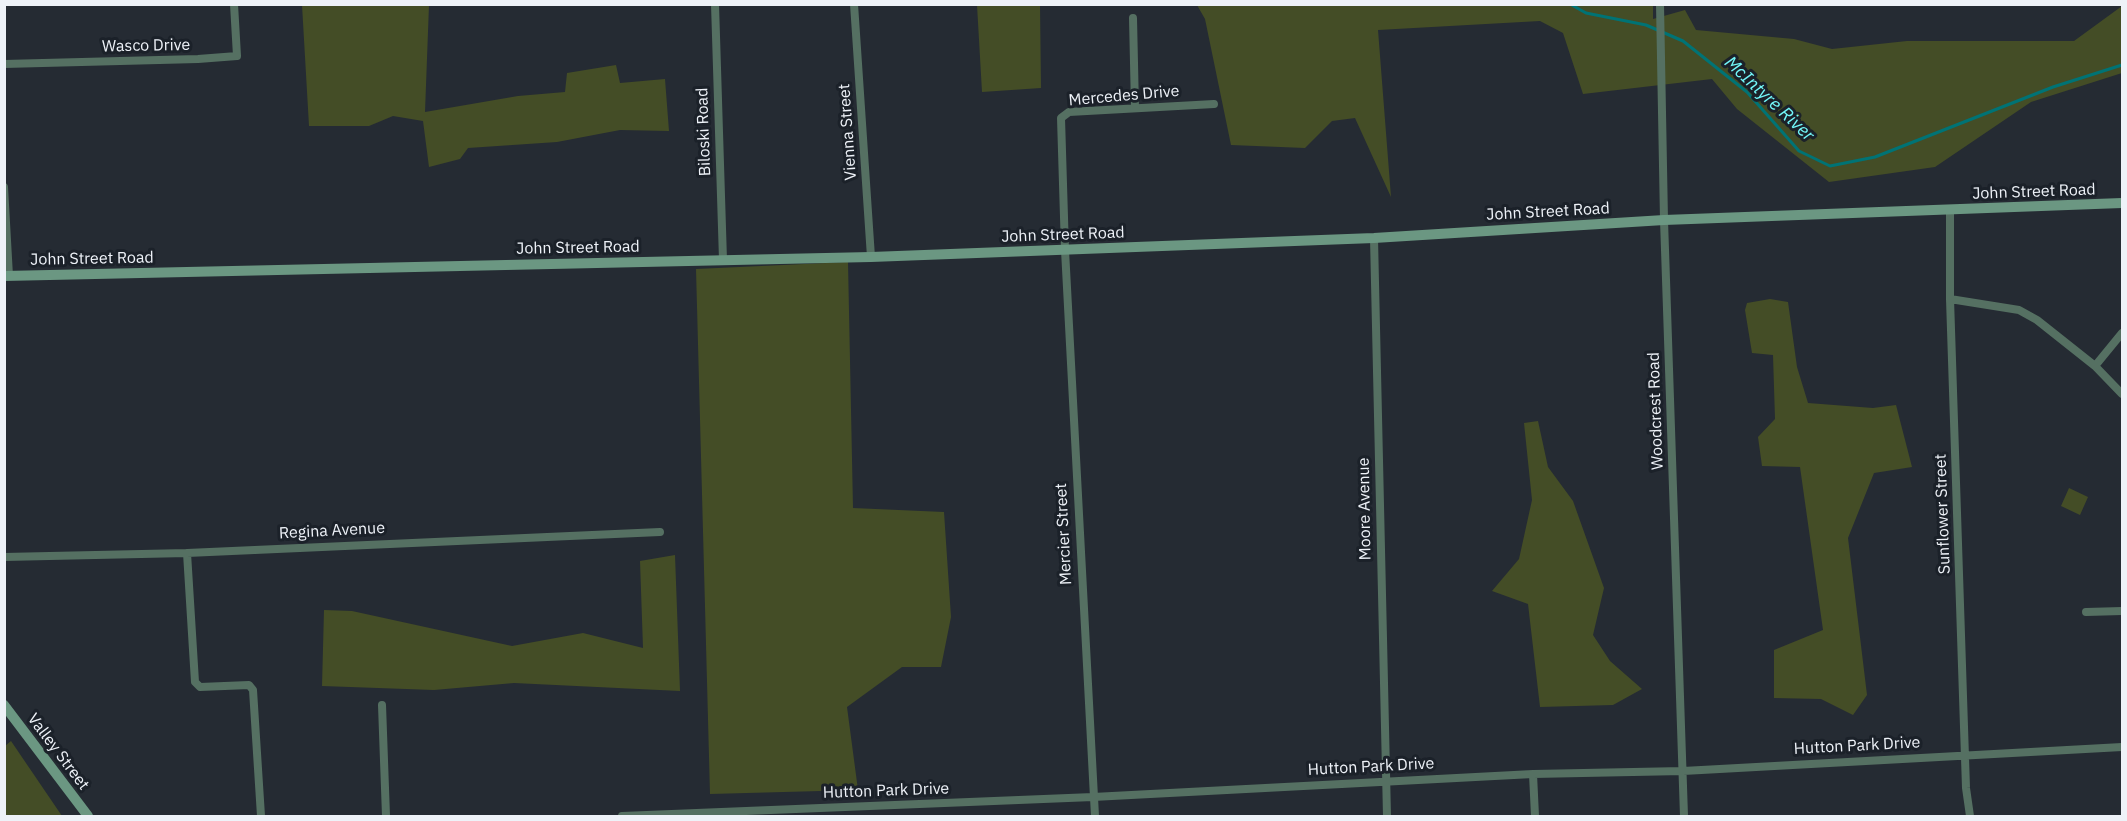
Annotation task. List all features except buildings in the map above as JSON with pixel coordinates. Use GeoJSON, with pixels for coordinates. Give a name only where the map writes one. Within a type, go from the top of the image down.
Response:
{"type":"FeatureCollection","features":[{"type":"Feature","properties":{"kind":"main road","name":"John Street Road"},"geometry":{"type":"LineString","coordinates":[[7,276],[872,257],[1374,238],[1664,220],[2122,203]]}},
{"type":"Feature","properties":{"kind":"main road","name":"Valley Street"},"geometry":{"type":"LineString","coordinates":[[4,705],[88,816]]}},
{"type":"Feature","properties":{"kind":"street","name":"Wasco Drive"},"geometry":{"type":"LineString","coordinates":[[4,64],[237,56],[234,4]]}},
{"type":"Feature","properties":{"kind":"street","name":"Biloski Road"},"geometry":{"type":"LineString","coordinates":[[715,4],[723,260]]}},
{"type":"Feature","properties":{"kind":"street","name":"Vienna Street"},"geometry":{"type":"LineString","coordinates":[[854,4],[872,257]]}},
{"type":"Feature","properties":{"kind":"street","name":"Woodcrest Road"},"geometry":{"type":"LineString","coordinates":[[1660,4],[1664,220],[1684,816]]}},
{"type":"Feature","properties":{"kind":"street"},"geometry":{"type":"LineString","coordinates":[[1133,18],[1135,108]]}},
{"type":"Feature","properties":{"kind":"street","name":"Mercedes Drive"},"geometry":{"type":"LineString","coordinates":[[1065,250],[1061,118],[1069,112],[1214,104]]}},
{"type":"Feature","properties":{"kind":"street"},"geometry":{"type":"LineString","coordinates":[[4,188],[7,276]]}},
{"type":"Feature","properties":{"kind":"street","name":"Sunflower Street"},"geometry":{"type":"LineString","coordinates":[[1950,210],[1950,299],[1967,755],[1966,788],[1970,816]]}},
{"type":"Feature","properties":{"kind":"street","name":"Moore Avenue"},"geometry":{"type":"LineString","coordinates":[[1374,238],[1387,816]]}},
{"type":"Feature","properties":{"kind":"street","name":"Mercier Street"},"geometry":{"type":"LineString","coordinates":[[1065,250],[1095,816]]}},
{"type":"Feature","properties":{"kind":"street"},"geometry":{"type":"LineString","coordinates":[[1950,299],[2019,310],[2037,320],[2095,366],[2122,394]]}},
{"type":"Feature","properties":{"kind":"street"},"geometry":{"type":"LineString","coordinates":[[2095,366],[2122,333]]}},
{"type":"Feature","properties":{"kind":"street","name":"Regina Avenue"},"geometry":{"type":"LineString","coordinates":[[4,557],[187,553],[660,532]]}},
{"type":"Feature","properties":{"kind":"street"},"geometry":{"type":"LineString","coordinates":[[187,553],[195,682],[200,687],[249,685],[253,690],[261,816]]}},
{"type":"Feature","properties":{"kind":"street"},"geometry":{"type":"LineString","coordinates":[[2086,612],[2122,611]]}},
{"type":"Feature","properties":{"kind":"street"},"geometry":{"type":"LineString","coordinates":[[382,705],[386,816]]}},
{"type":"Feature","properties":{"kind":"street","name":"Hutton Park Drive"},"geometry":{"type":"LineString","coordinates":[[622,816],[1093,797],[1386,780],[1683,771],[2122,747]]}},
{"type":"Feature","properties":{"kind":"street"},"geometry":{"type":"LineString","coordinates":[[1533,774],[1535,816]]}},
{"type":"Feature","properties":{"kind":"green space"},"geometry":{"type":"Polygon","coordinates":[[[302,5],[429,5],[425,112],[518,96],[565,92],[567,73],[616,65],[620,83],[665,79],[669,131],[620,130],[557,142],[468,148],[460,159],[429,167],[423,121],[393,116],[369,126],[309,126],[302,5]]]}},
{"type":"Feature","properties":{"kind":"green space"},"geometry":{"type":"Polygon","coordinates":[[[977,5],[1040,5],[1041,88],[982,92],[977,5]]]}},
{"type":"Feature","properties":{"kind":"green space"},"geometry":{"type":"Polygon","coordinates":[[[1197,5],[1653,5],[1653,19],[1685,10],[1696,30],[1794,39],[1832,49],[1907,41],[2074,41],[2122,6],[2122,73],[2031,102],[1935,167],[1829,182],[1737,109],[1712,79],[1583,94],[1563,33],[1540,21],[1378,30],[1391,197],[1355,118],[1332,121],[1305,148],[1231,145],[1205,19],[1197,5]]]}},
{"type":"Feature","properties":{"kind":"green space"},"geometry":{"type":"Polygon","coordinates":[[[848,262],[853,508],[944,512],[951,617],[941,667],[902,667],[847,707],[858,790],[710,794],[696,269],[848,262]]]}},
{"type":"Feature","properties":{"kind":"green space"},"geometry":{"type":"Polygon","coordinates":[[[1770,299],[1788,302],[1797,367],[1808,403],[1873,408],[1896,405],[1912,467],[1874,473],[1848,538],[1867,695],[1853,715],[1821,699],[1774,698],[1774,650],[1823,630],[1800,467],[1762,466],[1758,437],[1775,419],[1773,355],[1752,353],[1745,310],[1747,303],[1770,299]]]}},
{"type":"Feature","properties":{"kind":"green space"},"geometry":{"type":"Polygon","coordinates":[[[1538,421],[1548,467],[1573,501],[1604,588],[1593,635],[1610,661],[1642,689],[1613,705],[1540,707],[1528,604],[1492,591],[1519,559],[1532,500],[1524,423],[1538,421]]]}},
{"type":"Feature","properties":{"kind":"green space"},"geometry":{"type":"Polygon","coordinates":[[[2069,488],[2088,497],[2080,515],[2061,506],[2069,488]]]}},
{"type":"Feature","properties":{"kind":"green space"},"geometry":{"type":"Polygon","coordinates":[[[675,555],[680,691],[514,683],[434,690],[322,686],[324,610],[352,611],[512,646],[583,633],[643,648],[640,561],[675,555]]]}},
{"type":"Feature","properties":{"kind":"green space"},"geometry":{"type":"Polygon","coordinates":[[[11,741],[62,816],[5,816],[5,746],[11,741]]]}},
{"type":"Feature","properties":{"kind":"waterway","name":"McIntyre River"},"geometry":{"type":"LineString","coordinates":[[1570,4],[1586,13],[1646,25],[1683,41],[1747,92],[1799,151],[1830,166],[1875,157],[2053,87],[2122,65]]}}]}
